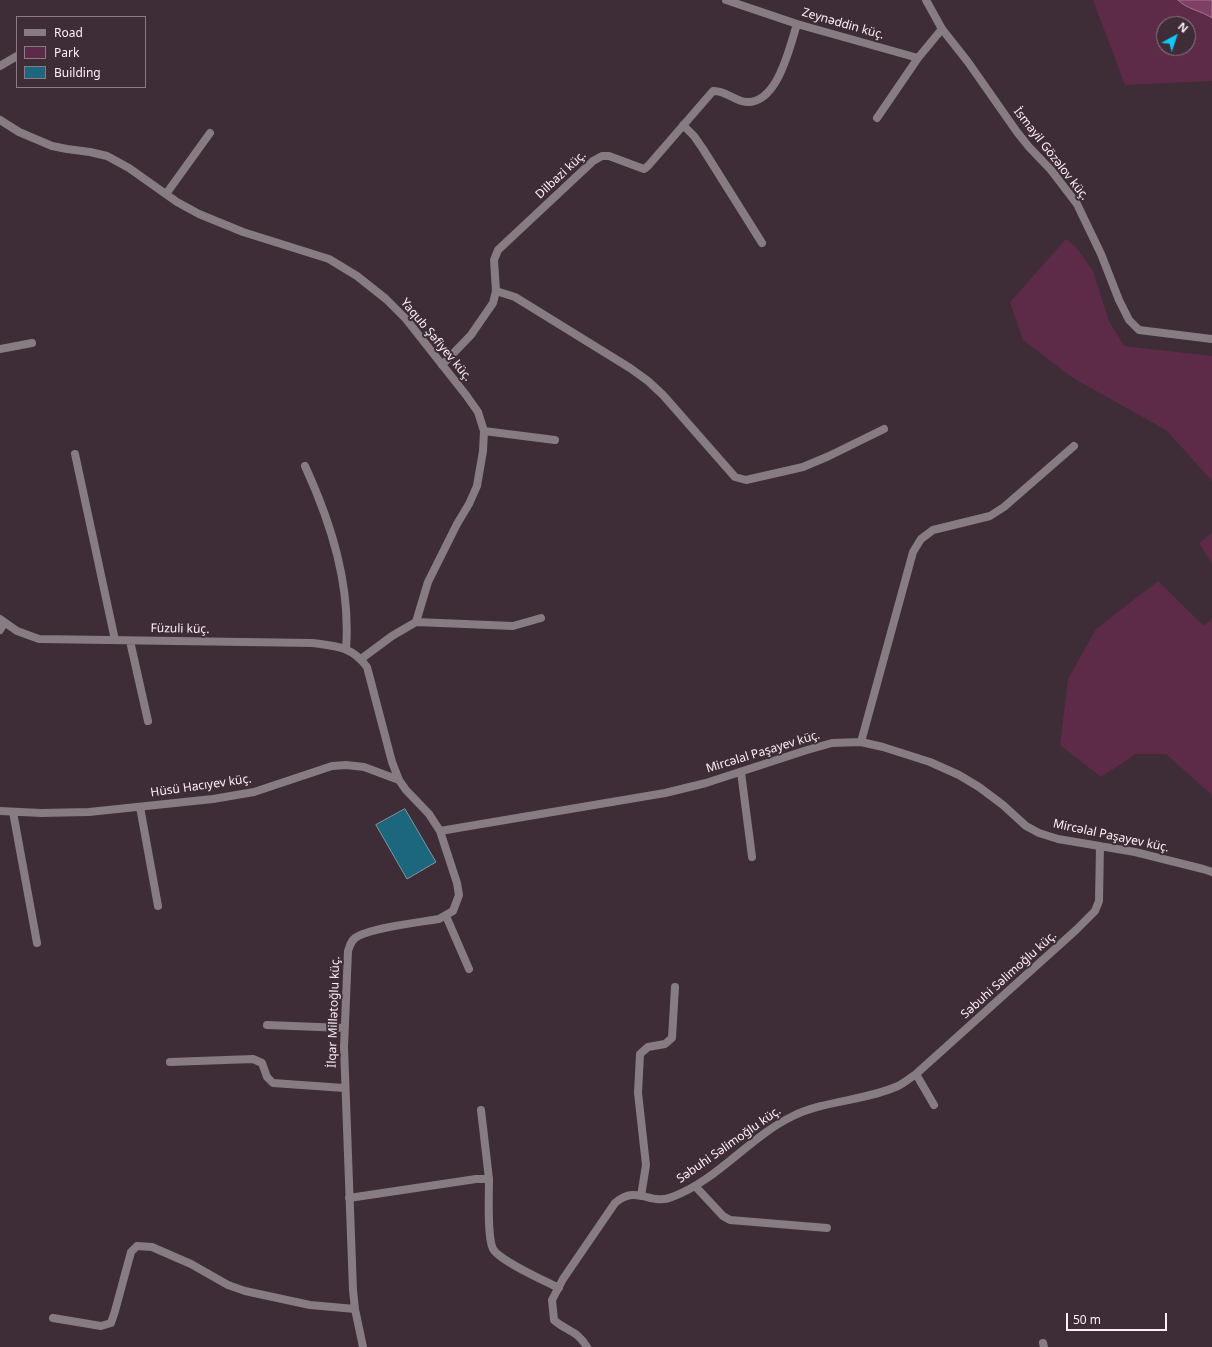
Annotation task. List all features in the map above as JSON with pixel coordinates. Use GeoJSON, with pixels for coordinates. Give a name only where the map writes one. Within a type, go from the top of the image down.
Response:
{"type":"FeatureCollection","features":[{"type":"Feature","properties":{"kind":"street","name":"Zeynəddin küç."},"geometry":{"type":"LineString","coordinates":[[726,0],[797,24],[918,58]]}},
{"type":"Feature","properties":{"kind":"street","name":"İsmayil Gözəlov küç."},"geometry":{"type":"LineString","coordinates":[[926,0],[942,29],[968,62],[1017,132],[1029,148],[1051,170],[1078,204],[1129,320],[1139,330],[1212,339]]}},
{"type":"Feature","properties":{"kind":"street","name":"Dilbazi küç."},"geometry":{"type":"LineString","coordinates":[[442,365],[471,334],[493,303],[496,291],[494,260],[498,250],[593,161],[602,156],[609,156],[644,169],[712,92],[719,91],[746,102],[757,101],[767,93],[780,76],[797,24]]}},
{"type":"Feature","properties":{"kind":"street"},"geometry":{"type":"LineString","coordinates":[[877,118],[918,58],[942,29]]}},
{"type":"Feature","properties":{"kind":"street"},"geometry":{"type":"LineString","coordinates":[[0,66],[16,57]]}},
{"type":"Feature","properties":{"kind":"street","name":"Yaqub Şəfiyev küç."},"geometry":{"type":"LineString","coordinates":[[0,120],[19,132],[52,146],[107,156],[129,168],[177,202],[199,214],[243,232],[329,260],[357,276],[386,299],[406,319],[478,412],[484,431],[483,451],[476,486],[469,504],[457,524],[428,582],[416,622]]}},
{"type":"Feature","properties":{"kind":"street"},"geometry":{"type":"LineString","coordinates":[[682,125],[694,136],[703,149],[762,243]]}},
{"type":"Feature","properties":{"kind":"street"},"geometry":{"type":"LineString","coordinates":[[166,194],[210,133]]}},
{"type":"Feature","properties":{"kind":"street"},"geometry":{"type":"LineString","coordinates":[[496,291],[515,297],[630,368],[648,381],[663,395],[735,477],[746,480],[803,467],[884,429]]}},
{"type":"Feature","properties":{"kind":"street"},"geometry":{"type":"LineString","coordinates":[[0,348],[32,343]]}},
{"type":"Feature","properties":{"kind":"street"},"geometry":{"type":"LineString","coordinates":[[484,431],[555,440]]}},
{"type":"Feature","properties":{"kind":"street"},"geometry":{"type":"LineString","coordinates":[[862,742],[913,552],[920,539],[933,530],[990,516],[1004,507],[1074,446]]}},
{"type":"Feature","properties":{"kind":"street"},"geometry":{"type":"LineString","coordinates":[[75,454],[115,640]]}},
{"type":"Feature","properties":{"kind":"street"},"geometry":{"type":"LineString","coordinates":[[305,466],[321,501],[336,549],[343,586],[347,630],[346,649]]}},
{"type":"Feature","properties":{"kind":"street"},"geometry":{"type":"LineString","coordinates":[[469,969],[446,916],[453,911],[459,895],[458,883],[440,831],[429,814],[406,790],[399,780],[392,762],[370,674],[361,659],[392,636],[416,622],[513,626],[541,618]]}},
{"type":"Feature","properties":{"kind":"street","name":"Füzuli küç."},"geometry":{"type":"LineString","coordinates":[[1,624],[39,639],[312,643],[338,646],[346,649],[361,659]]}},
{"type":"Feature","properties":{"kind":"street"},"geometry":{"type":"LineString","coordinates":[[130,641],[148,721]]}},
{"type":"Feature","properties":{"kind":"street","name":"Mircəlal Paşayev küç."},"geometry":{"type":"LineString","coordinates":[[440,831],[665,793],[740,772],[832,743],[862,742],[930,762],[959,775],[985,791],[1026,826],[1039,833],[1058,839],[1135,852],[1212,872]]}},
{"type":"Feature","properties":{"kind":"street","name":"Hüsü Hacıyev küç."},"geometry":{"type":"LineString","coordinates":[[0,811],[89,812],[213,799],[254,792],[332,766],[346,765],[364,767],[399,780]]}},
{"type":"Feature","properties":{"kind":"street"},"geometry":{"type":"LineString","coordinates":[[740,772],[752,857]]}},
{"type":"Feature","properties":{"kind":"street"},"geometry":{"type":"LineString","coordinates":[[140,807],[158,906]]}},
{"type":"Feature","properties":{"kind":"street"},"geometry":{"type":"LineString","coordinates":[[13,812],[37,944]]}},
{"type":"Feature","properties":{"kind":"street","name":"Səbuhi Səlimoğlu küç."},"geometry":{"type":"LineString","coordinates":[[587,1347],[582,1339],[574,1332],[561,1326],[554,1320],[552,1300],[615,1203],[622,1197],[629,1195],[661,1200],[672,1198],[695,1186],[724,1166],[772,1128],[792,1116],[812,1109],[881,1092],[898,1086],[916,1074],[1076,930],[1095,911],[1099,901],[1100,846]]}},
{"type":"Feature","properties":{"kind":"street","name":"İlqar Millətoğlu küç."},"geometry":{"type":"LineString","coordinates":[[363,1347],[355,1309],[351,1267],[344,1088],[344,1028],[348,952],[350,943],[356,937],[379,930],[439,919],[446,916]]}},
{"type":"Feature","properties":{"kind":"street"},"geometry":{"type":"LineString","coordinates":[[641,1196],[646,1165],[638,1093],[640,1054],[648,1047],[666,1044],[672,1038],[675,988]]}},
{"type":"Feature","properties":{"kind":"street"},"geometry":{"type":"LineString","coordinates":[[266,1025],[344,1028]]}},
{"type":"Feature","properties":{"kind":"street"},"geometry":{"type":"LineString","coordinates":[[170,1062],[253,1059],[262,1063],[267,1077],[273,1083],[344,1088]]}},
{"type":"Feature","properties":{"kind":"street"},"geometry":{"type":"LineString","coordinates":[[916,1074],[934,1105]]}},
{"type":"Feature","properties":{"kind":"street"},"geometry":{"type":"LineString","coordinates":[[481,1110],[489,1179],[490,1239],[494,1250],[505,1259],[559,1288]]}},
{"type":"Feature","properties":{"kind":"street"},"geometry":{"type":"LineString","coordinates":[[349,1198],[476,1178],[489,1179]]}},
{"type":"Feature","properties":{"kind":"street"},"geometry":{"type":"LineString","coordinates":[[695,1186],[723,1216],[730,1220],[827,1228]]}},
{"type":"Feature","properties":{"kind":"street"},"geometry":{"type":"LineString","coordinates":[[54,1318],[101,1326],[111,1323],[131,1252],[137,1246],[152,1247],[190,1264],[228,1285],[246,1291],[310,1305],[355,1309]]}},
{"type":"Feature","properties":{"kind":"green space"},"geometry":{"type":"Polygon","coordinates":[[[1093,0],[1178,0],[1185,6],[1212,18],[1212,81],[1125,85],[1093,0]]]}},
{"type":"Feature","properties":{"kind":"green space"},"geometry":{"type":"Polygon","coordinates":[[[1066,239],[1076,247],[1093,271],[1109,321],[1124,346],[1212,356],[1212,481],[1166,430],[1073,378],[1023,340],[1010,302],[1066,239]]]}},
{"type":"Feature","properties":{"kind":"green space"},"geometry":{"type":"Polygon","coordinates":[[[1212,533],[1212,564],[1199,543],[1212,533]]]}},
{"type":"Feature","properties":{"kind":"green space"},"geometry":{"type":"Polygon","coordinates":[[[1158,581],[1204,626],[1212,619],[1212,795],[1166,754],[1136,754],[1101,777],[1060,745],[1068,679],[1096,629],[1158,581]]]}},
{"type":"Feature","properties":{"kind":"shaded area"},"geometry":{"type":"Polygon","coordinates":[[[1178,0],[1212,0],[1212,18],[1185,6],[1178,0]]]}},
{"type":"Feature","properties":{"kind":"building"},"geometry":{"type":"Polygon","coordinates":[[[405,809],[436,862],[407,879],[376,825],[405,809]]]}}]}
